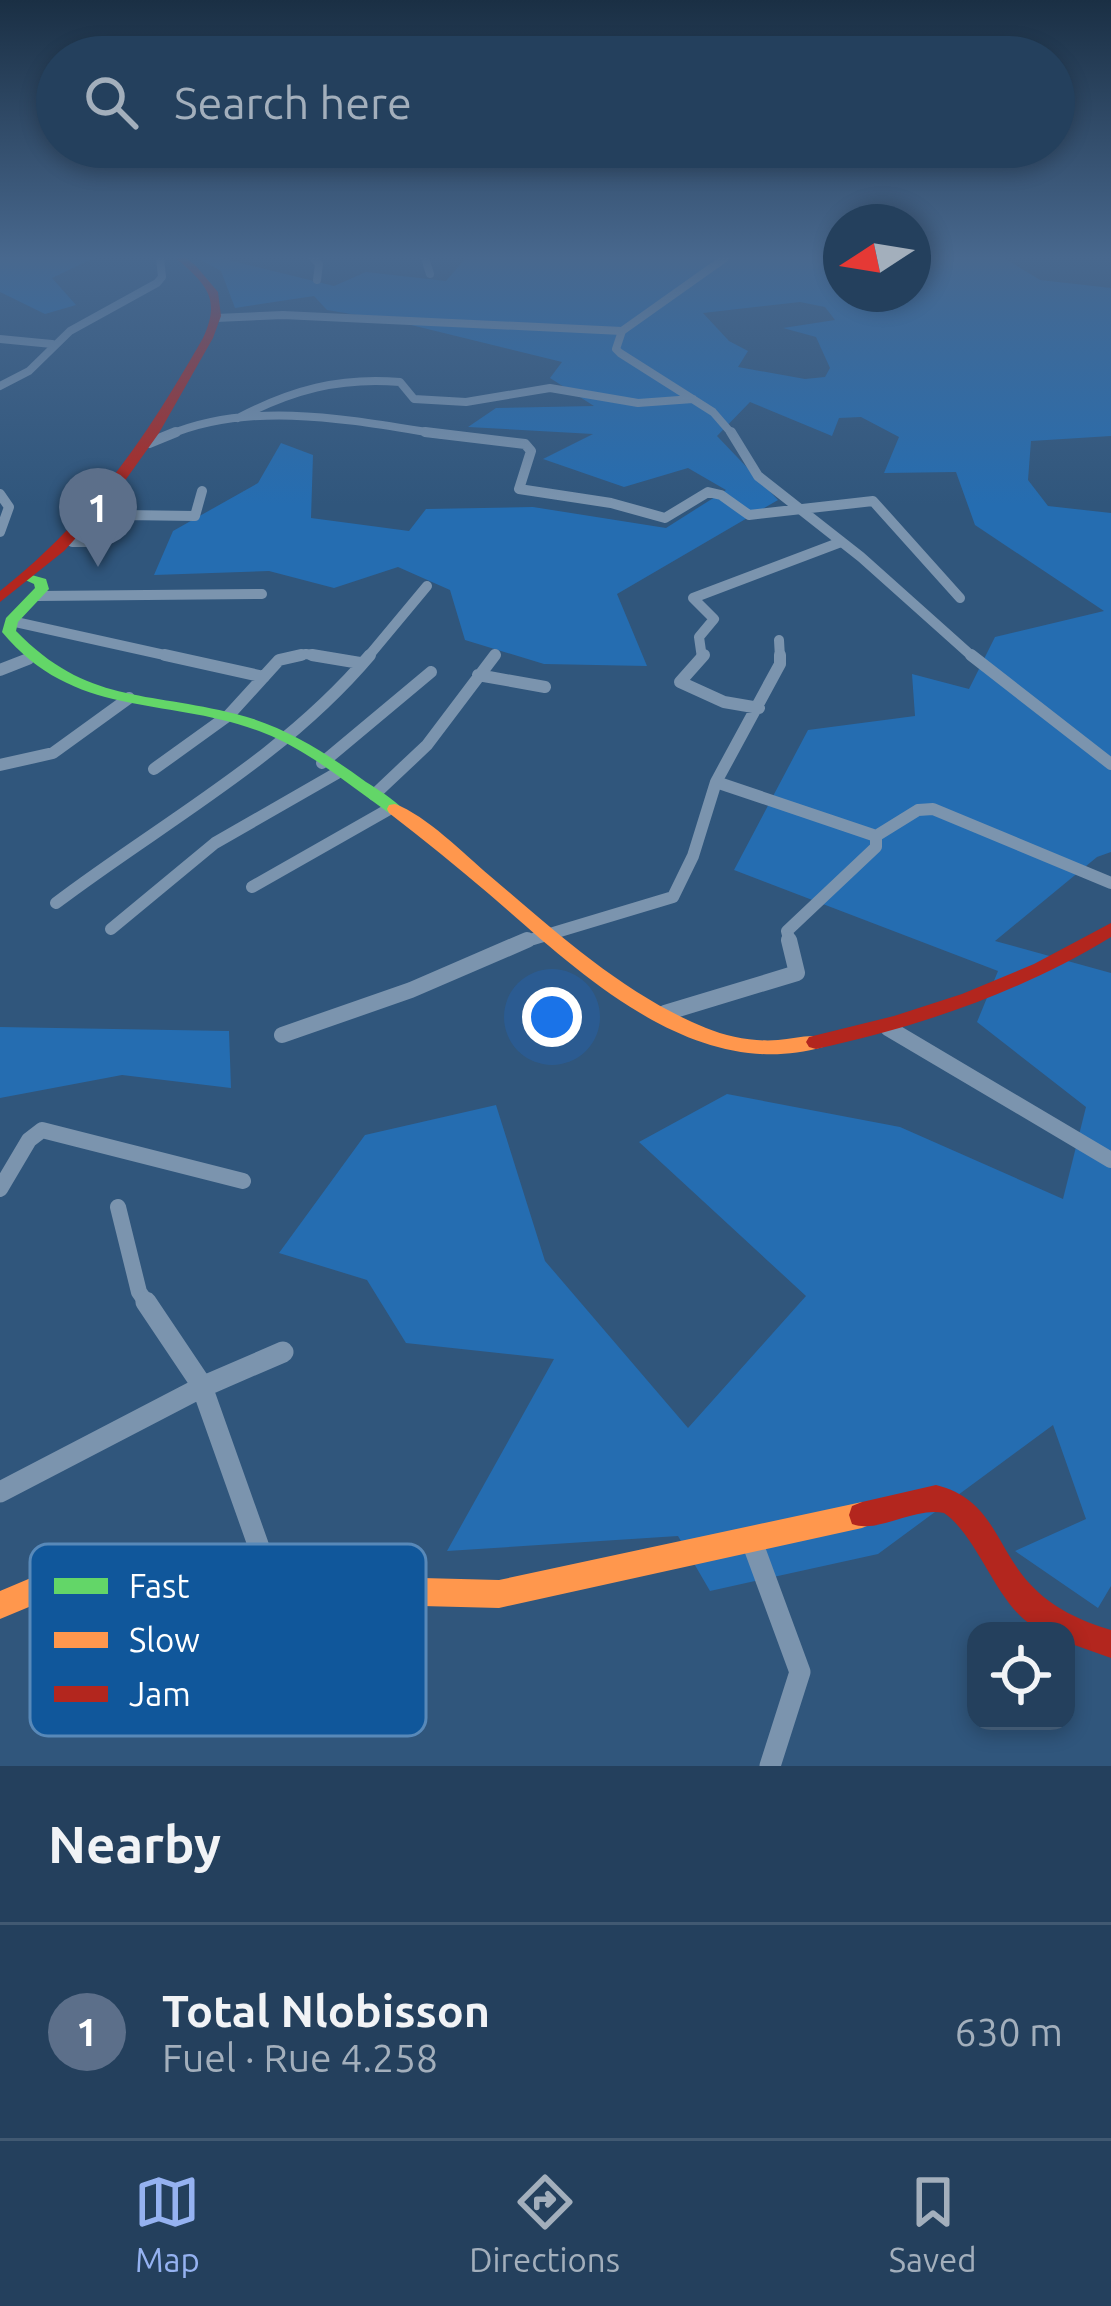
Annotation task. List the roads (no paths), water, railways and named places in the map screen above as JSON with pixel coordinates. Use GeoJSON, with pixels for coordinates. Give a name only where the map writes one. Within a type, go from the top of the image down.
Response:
{"type":"FeatureCollection","features":[{"type":"Feature","properties":{"kind":"main road"},"geometry":{"type":"LineString","coordinates":[[204,340],[149,443],[102,512],[33,587],[10,622],[10,637],[54,680],[229,715],[283,737],[462,858],[600,975],[665,1013],[735,1045],[763,1048],[888,1028],[953,1009],[1053,968],[1111,929]]}},
{"type":"Feature","properties":{"kind":"main road"},"geometry":{"type":"LineString","coordinates":[[0,598],[33,587]]}},
{"type":"Feature","properties":{"kind":"main road"},"geometry":{"type":"LineString","coordinates":[[426,1592],[499,1594],[938,1498],[969,1514],[1000,1569],[1025,1600],[1086,1639],[1111,1644]]}},
{"type":"Feature","properties":{"kind":"main road"},"geometry":{"type":"LineString","coordinates":[[0,1605],[30,1593]]}},
{"type":"Feature","properties":{"kind":"street"},"geometry":{"type":"LineString","coordinates":[[15,340],[52,344]]}},
{"type":"Feature","properties":{"kind":"street"},"geometry":{"type":"LineString","coordinates":[[0,386],[29,371],[58,340]]}},
{"type":"Feature","properties":{"kind":"street"},"geometry":{"type":"LineString","coordinates":[[619,340],[616,349],[620,353],[693,399],[730,430],[749,465],[795,508],[842,542],[1007,687],[1111,764]]}},
{"type":"Feature","properties":{"kind":"street"},"geometry":{"type":"LineString","coordinates":[[233,421],[306,385],[348,380],[400,382],[414,399],[463,402],[550,388],[638,403],[693,399]]}},
{"type":"Feature","properties":{"kind":"street"},"geometry":{"type":"LineString","coordinates":[[149,443],[174,430],[233,421],[368,420],[463,438],[518,442],[531,451],[519,489],[610,503],[660,518],[670,517],[708,492],[721,495],[749,515],[873,501],[890,527],[960,598]]}},
{"type":"Feature","properties":{"kind":"street"},"geometry":{"type":"LineString","coordinates":[[102,512],[195,516],[202,490]]}},
{"type":"Feature","properties":{"kind":"street"},"geometry":{"type":"LineString","coordinates":[[0,494],[9,507],[0,532]]}},
{"type":"Feature","properties":{"kind":"street"},"geometry":{"type":"LineString","coordinates":[[72,542],[88,542],[125,515]]}},
{"type":"Feature","properties":{"kind":"street"},"geometry":{"type":"LineString","coordinates":[[759,709],[724,702],[680,682],[704,656],[700,637],[714,620],[693,598],[842,542]]}},
{"type":"Feature","properties":{"kind":"street"},"geometry":{"type":"LineString","coordinates":[[56,903],[330,699],[427,586]]}},
{"type":"Feature","properties":{"kind":"street"},"geometry":{"type":"LineString","coordinates":[[33,587],[262,594]]}},
{"type":"Feature","properties":{"kind":"street"},"geometry":{"type":"LineString","coordinates":[[10,622],[264,677]]}},
{"type":"Feature","properties":{"kind":"street"},"geometry":{"type":"LineString","coordinates":[[282,1035],[411,990],[545,932],[674,897],[701,836],[699,825],[716,782],[780,664],[779,640]]}},
{"type":"Feature","properties":{"kind":"street"},"geometry":{"type":"LineString","coordinates":[[154,769],[229,715],[292,654],[360,663]]}},
{"type":"Feature","properties":{"kind":"street"},"geometry":{"type":"LineString","coordinates":[[374,795],[427,745],[495,655]]}},
{"type":"Feature","properties":{"kind":"street"},"geometry":{"type":"LineString","coordinates":[[0,670],[28,659]]}},
{"type":"Feature","properties":{"kind":"street"},"geometry":{"type":"LineString","coordinates":[[111,929],[215,843],[330,768],[431,672]]}},
{"type":"Feature","properties":{"kind":"street"},"geometry":{"type":"LineString","coordinates":[[478,675],[545,687]]}},
{"type":"Feature","properties":{"kind":"street"},"geometry":{"type":"LineString","coordinates":[[0,765],[29,764],[49,756],[129,698]]}},
{"type":"Feature","properties":{"kind":"street"},"geometry":{"type":"LineString","coordinates":[[716,782],[876,836]]}},
{"type":"Feature","properties":{"kind":"street"},"geometry":{"type":"LineString","coordinates":[[252,887],[391,808]]}},
{"type":"Feature","properties":{"kind":"street"},"geometry":{"type":"LineString","coordinates":[[876,836],[918,810],[932,809],[1111,884]]}},
{"type":"Feature","properties":{"kind":"street"},"geometry":{"type":"LineString","coordinates":[[665,1013],[797,973],[787,932],[876,847],[876,836]]}},
{"type":"Feature","properties":{"kind":"street"},"geometry":{"type":"LineString","coordinates":[[888,1028],[1111,1160]]}},
{"type":"Feature","properties":{"kind":"street"},"geometry":{"type":"LineString","coordinates":[[0,1189],[29,1140],[42,1130],[243,1181]]}},
{"type":"Feature","properties":{"kind":"street"},"geometry":{"type":"LineString","coordinates":[[118,1207],[139,1292],[202,1387],[258,1544]]}},
{"type":"Feature","properties":{"kind":"street"},"geometry":{"type":"LineString","coordinates":[[0,1492],[202,1387],[283,1352]]}},
{"type":"Feature","properties":{"kind":"street"},"geometry":{"type":"LineString","coordinates":[[751,1539],[800,1672],[770,1766]]}},
{"type":"Feature","properties":{"kind":"place","name":"Total Nlobisson"},"geometry":{"type":"Point","coordinates":[98,567]}}]}
